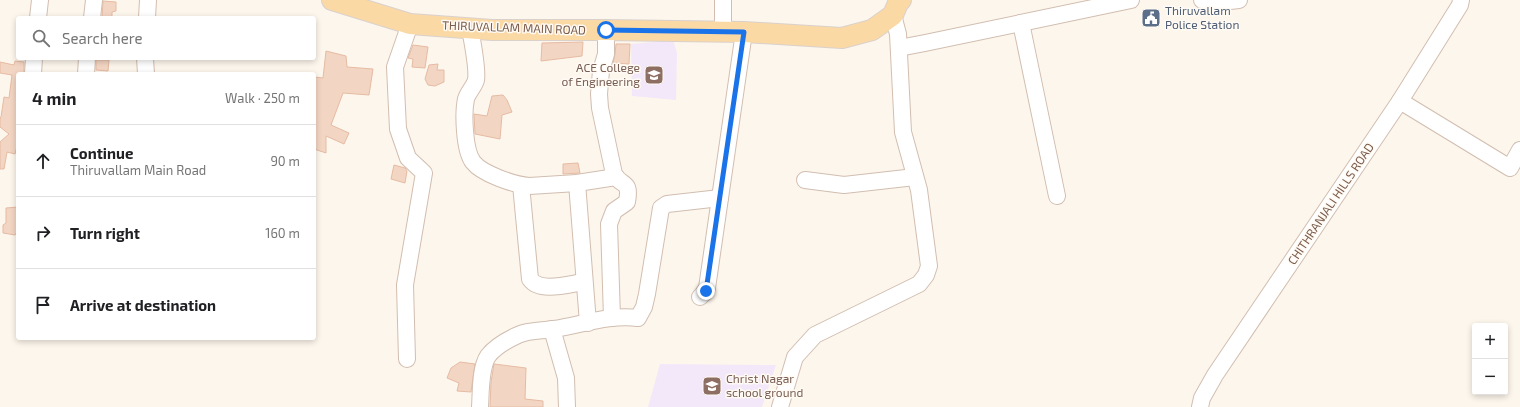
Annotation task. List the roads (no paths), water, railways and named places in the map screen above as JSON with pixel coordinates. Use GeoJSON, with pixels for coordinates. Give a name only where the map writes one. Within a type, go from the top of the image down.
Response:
{"type":"FeatureCollection","features":[{"type":"Feature","properties":{"kind":"main road","name":"THIRUVALLAM MAIN ROAD"},"geometry":{"type":"LineString","coordinates":[[332,0],[410,24],[492,30],[744,32],[842,38],[872,30],[897,8]]}},
{"type":"Feature","properties":{"kind":"street"},"geometry":{"type":"LineString","coordinates":[[38,16],[40,0]]}},
{"type":"Feature","properties":{"kind":"street"},"geometry":{"type":"LineString","coordinates":[[92,16],[94,0]]}},
{"type":"Feature","properties":{"kind":"street"},"geometry":{"type":"LineString","coordinates":[[147,16],[148,0]]}},
{"type":"Feature","properties":{"kind":"street"},"geometry":{"type":"LineString","coordinates":[[722,32],[723,0]]}},
{"type":"Feature","properties":{"kind":"street"},"geometry":{"type":"LineString","coordinates":[[899,48],[926,44],[1131,0]]}},
{"type":"Feature","properties":{"kind":"street"},"geometry":{"type":"LineString","coordinates":[[1202,0],[1221,2],[1239,0]]}},
{"type":"Feature","properties":{"kind":"street","name":"CHITHRANJALI HILLS ROAD"},"geometry":{"type":"LineString","coordinates":[[1200,407],[1202,398],[1215,375],[1400,100],[1460,5],[1461,0]]}},
{"type":"Feature","properties":{"kind":"street"},"geometry":{"type":"LineString","coordinates":[[780,407],[795,357],[815,335],[919,284],[926,275],[929,266],[919,190],[903,132],[897,8]]}},
{"type":"Feature","properties":{"kind":"street"},"geometry":{"type":"LineString","coordinates":[[1021,23],[1057,196]]}},
{"type":"Feature","properties":{"kind":"street"},"geometry":{"type":"LineString","coordinates":[[407,359],[405,285],[424,173],[408,158],[398,129],[395,67],[410,24]]}},
{"type":"Feature","properties":{"kind":"street"},"geometry":{"type":"LineString","coordinates":[[470,28],[476,79],[466,97],[465,120],[466,136],[472,161],[476,166],[521,185],[540,186],[577,183],[616,177]]}},
{"type":"Feature","properties":{"kind":"street"},"geometry":{"type":"LineString","coordinates":[[606,30],[606,54],[601,70],[599,94],[605,134],[614,174],[626,184],[628,188],[626,202],[614,211],[609,224],[612,318]]}},
{"type":"Feature","properties":{"kind":"street"},"geometry":{"type":"LineString","coordinates":[[700,297],[707,288],[744,32]]}},
{"type":"Feature","properties":{"kind":"street"},"geometry":{"type":"LineString","coordinates":[[33,72],[34,60]]}},
{"type":"Feature","properties":{"kind":"street"},"geometry":{"type":"LineString","coordinates":[[86,72],[87,60]]}},
{"type":"Feature","properties":{"kind":"street"},"geometry":{"type":"LineString","coordinates":[[145,60],[146,72]]}},
{"type":"Feature","properties":{"kind":"street"},"geometry":{"type":"LineString","coordinates":[[1400,100],[1510,168],[1520,150]]}},
{"type":"Feature","properties":{"kind":"street"},"geometry":{"type":"LineString","coordinates":[[805,180],[844,185],[915,178]]}},
{"type":"Feature","properties":{"kind":"street"},"geometry":{"type":"LineString","coordinates":[[577,183],[588,323]]}},
{"type":"Feature","properties":{"kind":"street"},"geometry":{"type":"LineString","coordinates":[[521,185],[530,278],[533,282],[546,287],[584,282]]}},
{"type":"Feature","properties":{"kind":"street"},"geometry":{"type":"LineString","coordinates":[[480,407],[485,362],[489,355],[499,346],[518,335],[532,331],[552,329],[612,318],[638,318],[644,307],[647,294],[661,208],[667,204],[720,198]]}},
{"type":"Feature","properties":{"kind":"street"},"geometry":{"type":"LineString","coordinates":[[552,329],[566,378],[568,407]]}},
{"type":"Feature","properties":{"kind":"place","name":"Thiruvallam Police Station"},"geometry":{"type":"Point","coordinates":[1151,18]}},
{"type":"Feature","properties":{"kind":"place","name":"ACE College of Engineering"},"geometry":{"type":"Point","coordinates":[654,75]}},
{"type":"Feature","properties":{"kind":"place","name":"Christ Nagar school ground"},"geometry":{"type":"Point","coordinates":[712,386]}}]}
